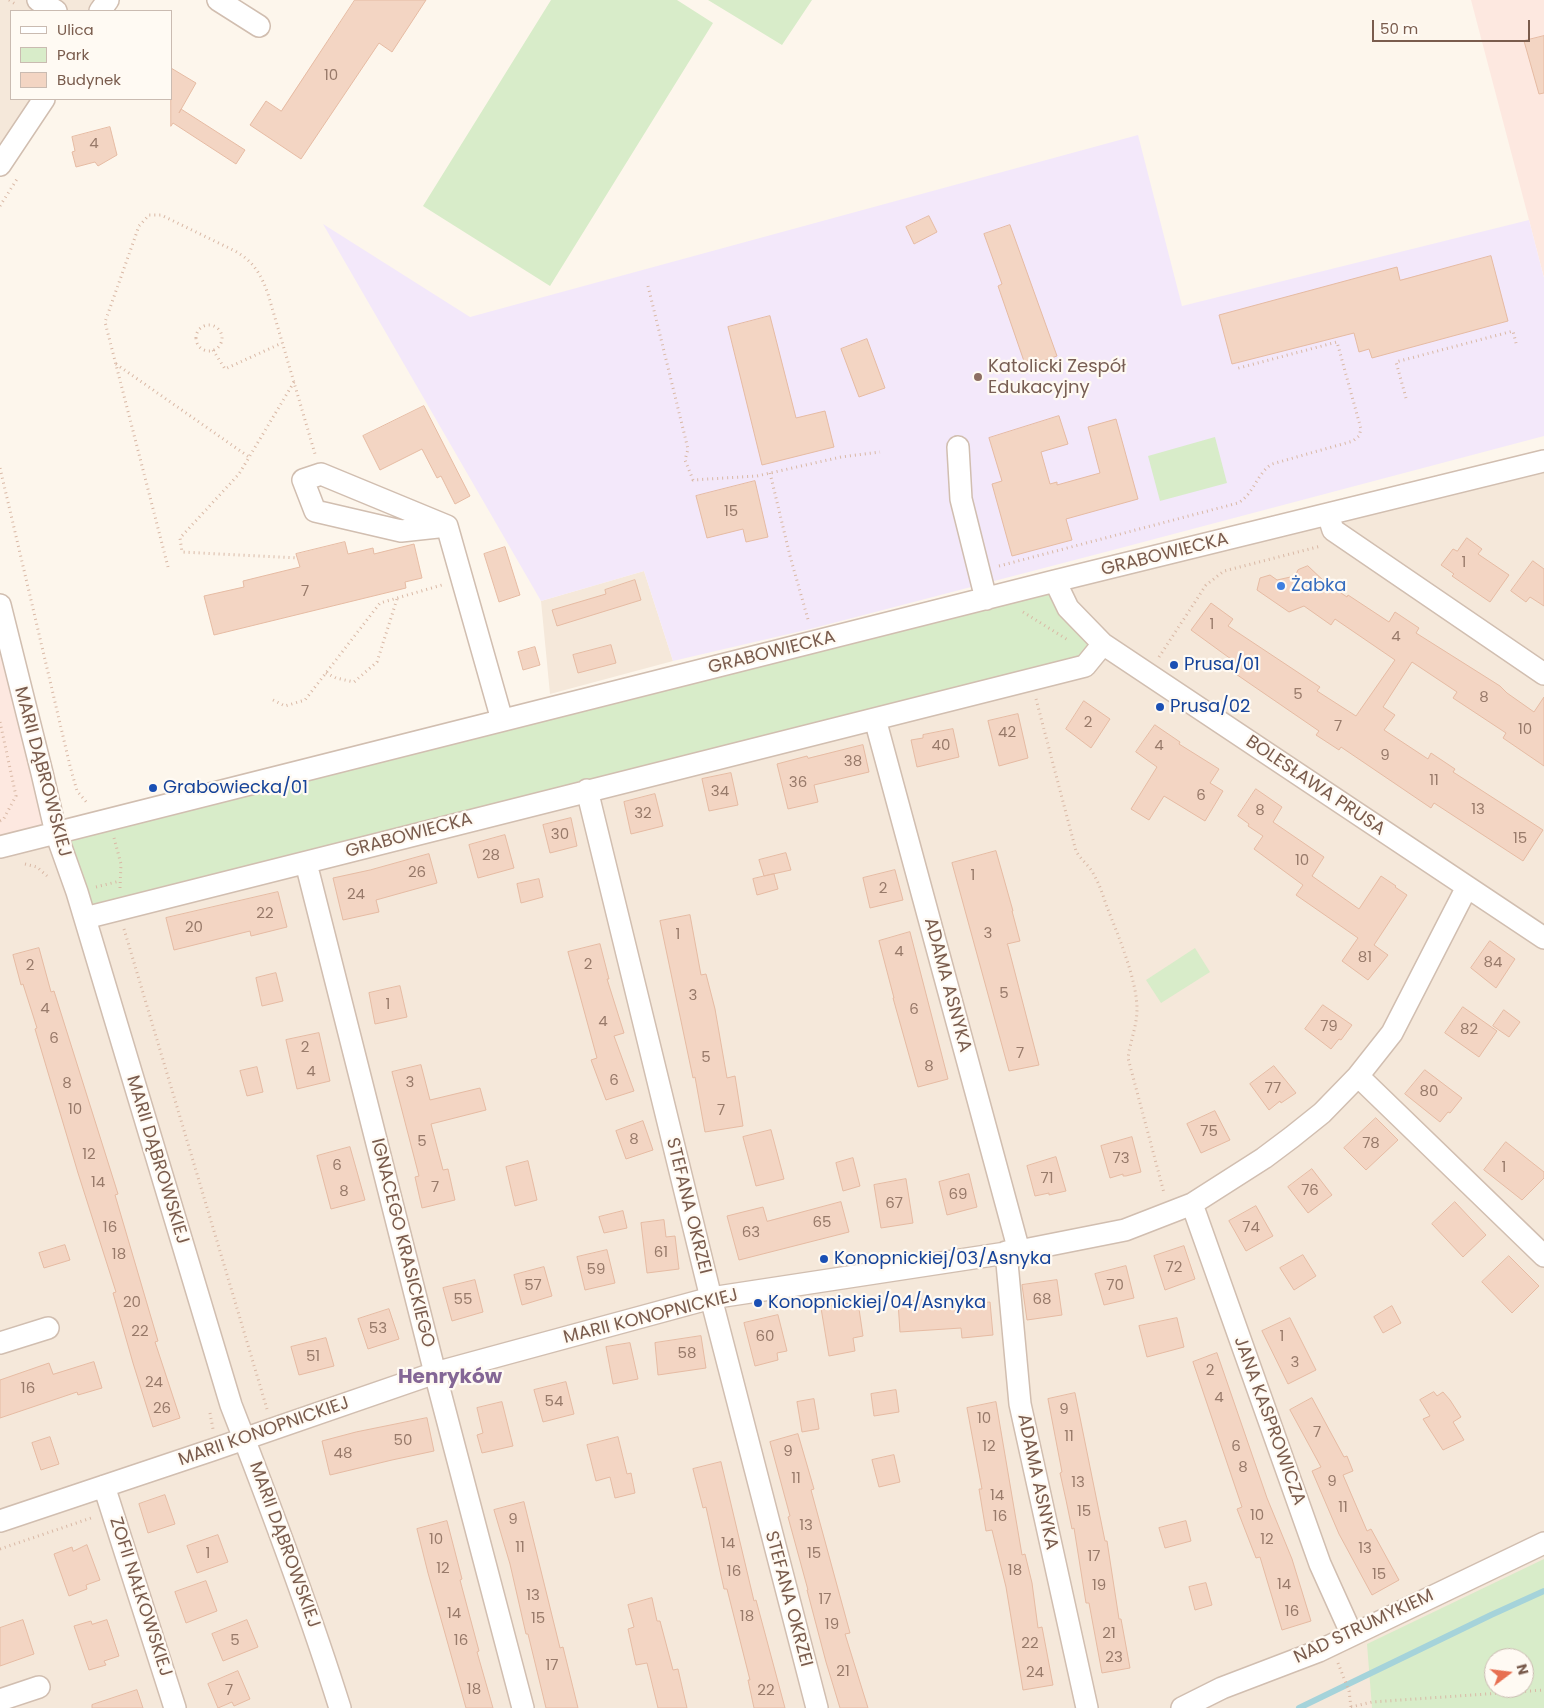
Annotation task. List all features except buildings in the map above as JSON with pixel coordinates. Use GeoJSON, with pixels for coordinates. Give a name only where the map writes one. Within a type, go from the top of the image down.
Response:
{"type":"FeatureCollection","features":[{"type":"Feature","properties":{"kind":"street"},"geometry":{"type":"LineString","coordinates":[[38,0],[54,10]]}},
{"type":"Feature","properties":{"kind":"street"},"geometry":{"type":"LineString","coordinates":[[218,0],[259,26]]}},
{"type":"Feature","properties":{"kind":"street"},"geometry":{"type":"LineString","coordinates":[[0,166],[43,100]]}},
{"type":"Feature","properties":{"kind":"street"},"geometry":{"type":"LineString","coordinates":[[958,447],[960,499],[986,599]]}},
{"type":"Feature","properties":{"kind":"street","name":"GRABOWIECKA"},"geometry":{"type":"LineString","coordinates":[[0,847],[1055,582],[1331,522],[1544,462]]}},
{"type":"Feature","properties":{"kind":"street"},"geometry":{"type":"LineString","coordinates":[[321,474],[447,526],[401,531],[315,511],[303,480],[321,474]]}},
{"type":"Feature","properties":{"kind":"street"},"geometry":{"type":"LineString","coordinates":[[1331,522],[1544,674]]}},
{"type":"Feature","properties":{"kind":"street"},"geometry":{"type":"LineString","coordinates":[[447,526],[502,720]]}},
{"type":"Feature","properties":{"kind":"street","name":"BOLESŁAWA PRUSA"},"geometry":{"type":"LineString","coordinates":[[1055,582],[1068,608],[1102,644],[1544,938]]}},
{"type":"Feature","properties":{"kind":"street","name":"MARII DĄBROWSKIEJ"},"geometry":{"type":"LineString","coordinates":[[0,605],[56,833],[85,918],[231,1405],[246,1439],[326,1662],[340,1708]]}},
{"type":"Feature","properties":{"kind":"street","name":"GRABOWIECKA"},"geometry":{"type":"LineString","coordinates":[[85,918],[1084,666],[1102,644]]}},
{"type":"Feature","properties":{"kind":"street","name":"ADAMA ASNYKA"},"geometry":{"type":"LineString","coordinates":[[875,719],[1012,1251],[1020,1404],[1087,1708]]}},
{"type":"Feature","properties":{"kind":"street","name":"STEFANA OKRZEI"},"geometry":{"type":"LineString","coordinates":[[587,790],[710,1298],[817,1708]]}},
{"type":"Feature","properties":{"kind":"street","name":"IGNACEGO KRASICKIEGO"},"geometry":{"type":"LineString","coordinates":[[306,863],[434,1373],[523,1708]]}},
{"type":"Feature","properties":{"kind":"street","name":"MARII KONOPNICKIEJ"},"geometry":{"type":"LineString","coordinates":[[0,1521],[246,1439],[434,1373],[710,1298],[1012,1251],[1125,1230],[1192,1204],[1264,1158],[1292,1137],[1322,1113],[1358,1076],[1392,1033],[1467,887]]}},
{"type":"Feature","properties":{"kind":"street"},"geometry":{"type":"LineString","coordinates":[[1358,1076],[1544,1256]]}},
{"type":"Feature","properties":{"kind":"street","name":"JANA KASPROWICZA"},"geometry":{"type":"LineString","coordinates":[[1192,1204],[1320,1564],[1352,1635]]}},
{"type":"Feature","properties":{"kind":"street"},"geometry":{"type":"LineString","coordinates":[[0,1343],[48,1328]]}},
{"type":"Feature","properties":{"kind":"street","name":"ZOFII NAŁKOWSKIEJ"},"geometry":{"type":"LineString","coordinates":[[104,1486],[175,1708]]}},
{"type":"Feature","properties":{"kind":"street","name":"NAD STRUMYKIEM"},"geometry":{"type":"LineString","coordinates":[[1182,1708],[1222,1688],[1318,1651],[1544,1543]]}},
{"type":"Feature","properties":{"kind":"street"},"geometry":{"type":"LineString","coordinates":[[0,1700],[39,1687]]}},
{"type":"Feature","properties":{"kind":"path"},"geometry":{"type":"LineString","coordinates":[[168,567],[105,322],[139,226],[149,215],[161,215],[235,251],[251,262],[256,268],[264,283],[321,474]]}},
{"type":"Feature","properties":{"kind":"path"},"geometry":{"type":"LineString","coordinates":[[648,286],[688,449],[685,460],[693,480],[757,476],[841,457],[880,452]]}},
{"type":"Feature","properties":{"kind":"path"},"geometry":{"type":"LineString","coordinates":[[206,325],[215,326],[222,334],[221,344],[213,350],[203,349],[196,342],[197,331],[206,325]]}},
{"type":"Feature","properties":{"kind":"path"},"geometry":{"type":"LineString","coordinates":[[1406,398],[1396,362],[1513,331],[1517,346]]}},
{"type":"Feature","properties":{"kind":"path"},"geometry":{"type":"LineString","coordinates":[[979,571],[1132,529],[1141,529],[1238,503],[1245,499],[1266,467],[1353,441],[1359,436],[1361,429],[1337,342],[1235,369]]}},
{"type":"Feature","properties":{"kind":"path"},"geometry":{"type":"LineString","coordinates":[[213,350],[225,369],[282,343]]}},
{"type":"Feature","properties":{"kind":"path"},"geometry":{"type":"LineString","coordinates":[[116,364],[249,458]]}},
{"type":"Feature","properties":{"kind":"path"},"geometry":{"type":"LineString","coordinates":[[294,382],[239,474],[180,538],[182,552],[297,558]]}},
{"type":"Feature","properties":{"kind":"path"},"geometry":{"type":"LineString","coordinates":[[0,468],[70,766],[77,791],[89,805]]}},
{"type":"Feature","properties":{"kind":"path"},"geometry":{"type":"LineString","coordinates":[[770,473],[810,629]]}},
{"type":"Feature","properties":{"kind":"path"},"geometry":{"type":"LineString","coordinates":[[1148,674],[1206,585],[1224,571],[1328,544],[1331,522]]}},
{"type":"Feature","properties":{"kind":"path"},"geometry":{"type":"LineString","coordinates":[[272,700],[285,706],[304,700],[380,603],[463,579]]}},
{"type":"Feature","properties":{"kind":"path"},"geometry":{"type":"LineString","coordinates":[[326,673],[336,678],[354,682],[377,662],[397,598]]}},
{"type":"Feature","properties":{"kind":"path"},"geometry":{"type":"LineString","coordinates":[[1031,680],[1076,851],[1079,858],[1092,870],[1099,885],[1122,946],[1134,988],[1137,1008],[1134,1035],[1128,1058],[1166,1200]]}},
{"type":"Feature","properties":{"kind":"path"},"geometry":{"type":"LineString","coordinates":[[0,722],[16,796],[3,820],[0,821]]}},
{"type":"Feature","properties":{"kind":"path"},"geometry":{"type":"LineString","coordinates":[[114,836],[121,864],[119,910],[267,1410]]}},
{"type":"Feature","properties":{"kind":"path"},"geometry":{"type":"LineString","coordinates":[[19,863],[37,867],[46,874],[49,882]]}},
{"type":"Feature","properties":{"kind":"path"},"geometry":{"type":"LineString","coordinates":[[94,887],[120,881]]}},
{"type":"Feature","properties":{"kind":"path"},"geometry":{"type":"LineString","coordinates":[[208,1408],[214,1427],[211,1434]]}},
{"type":"Feature","properties":{"kind":"path"},"geometry":{"type":"LineString","coordinates":[[1344,1679],[1349,1691],[1351,1707],[1372,1702],[1544,1690]]}},
{"type":"Feature","properties":{"kind":"shaded area"},"geometry":{"type":"Polygon","coordinates":[[[0,0],[108,0],[101,10],[10,10],[10,100],[43,100],[0,165],[0,0]]]}},
{"type":"Feature","properties":{"kind":"shaded area"},"geometry":{"type":"Polygon","coordinates":[[[1471,0],[1544,0],[1544,278],[1529,220],[1471,0]]]}},
{"type":"Feature","properties":{"kind":"shaded area","name":"Katolicki Zespół Edukacyjny"},"geometry":{"type":"Polygon","coordinates":[[[1138,135],[1182,306],[1529,220],[1544,278],[1544,436],[810,629],[673,661],[644,571],[541,601],[323,224],[470,317],[1138,135]]]}},
{"type":"Feature","properties":{"kind":"shaded area"},"geometry":{"type":"Polygon","coordinates":[[[1544,461],[1544,1708],[0,1708],[0,847],[1544,461]]]}},
{"type":"Feature","properties":{"kind":"shaded area"},"geometry":{"type":"Polygon","coordinates":[[[644,571],[673,661],[550,694],[541,601],[644,571]]]}},
{"type":"Feature","properties":{"kind":"shaded area"},"geometry":{"type":"Polygon","coordinates":[[[0,605],[56,833],[0,847],[0,605]]]}},
{"type":"Feature","properties":{"kind":"green space"},"geometry":{"type":"Polygon","coordinates":[[[551,0],[677,0],[713,23],[550,286],[423,206],[551,0]]]}},
{"type":"Feature","properties":{"kind":"green space"},"geometry":{"type":"Polygon","coordinates":[[[708,0],[812,0],[782,45],[708,0]]]}},
{"type":"Feature","properties":{"kind":"green space"},"geometry":{"type":"Polygon","coordinates":[[[1215,437],[1227,483],[1160,501],[1148,456],[1215,437]]]}},
{"type":"Feature","properties":{"kind":"green space"},"geometry":{"type":"Polygon","coordinates":[[[1055,581],[1103,644],[1093,656],[85,918],[56,833],[1055,581]]]}},
{"type":"Feature","properties":{"kind":"green space"},"geometry":{"type":"Polygon","coordinates":[[[1195,948],[1210,972],[1161,1003],[1146,980],[1195,948]]]}},
{"type":"Feature","properties":{"kind":"green space"},"geometry":{"type":"Polygon","coordinates":[[[1544,1559],[1544,1708],[1372,1708],[1367,1644],[1544,1559]]]}},
{"type":"Feature","properties":{"kind":"waterway"},"geometry":{"type":"LineString","coordinates":[[1299,1708],[1544,1591]]}},
{"type":"Feature","properties":{"kind":"place","name":"Katolicki Zespół Edukacyjny"},"geometry":{"type":"Point","coordinates":[978,377]}},
{"type":"Feature","properties":{"kind":"place","name":"Żabka"},"geometry":{"type":"Point","coordinates":[1281,586]}},
{"type":"Feature","properties":{"kind":"place","name":"Prusa/01"},"geometry":{"type":"Point","coordinates":[1174,665]}},
{"type":"Feature","properties":{"kind":"place","name":"Prusa/02"},"geometry":{"type":"Point","coordinates":[1160,707]}},
{"type":"Feature","properties":{"kind":"place","name":"Grabowiecka/01"},"geometry":{"type":"Point","coordinates":[153,788]}},
{"type":"Feature","properties":{"kind":"place","name":"Konopnickiej/03/Asnyka"},"geometry":{"type":"Point","coordinates":[824,1259]}},
{"type":"Feature","properties":{"kind":"place","name":"Konopnickiej/04/Asnyka"},"geometry":{"type":"Point","coordinates":[758,1303]}},
{"type":"Feature","properties":{"kind":"district","name":"Henryków"},"geometry":{"type":"Point","coordinates":[450,1378]}}]}
